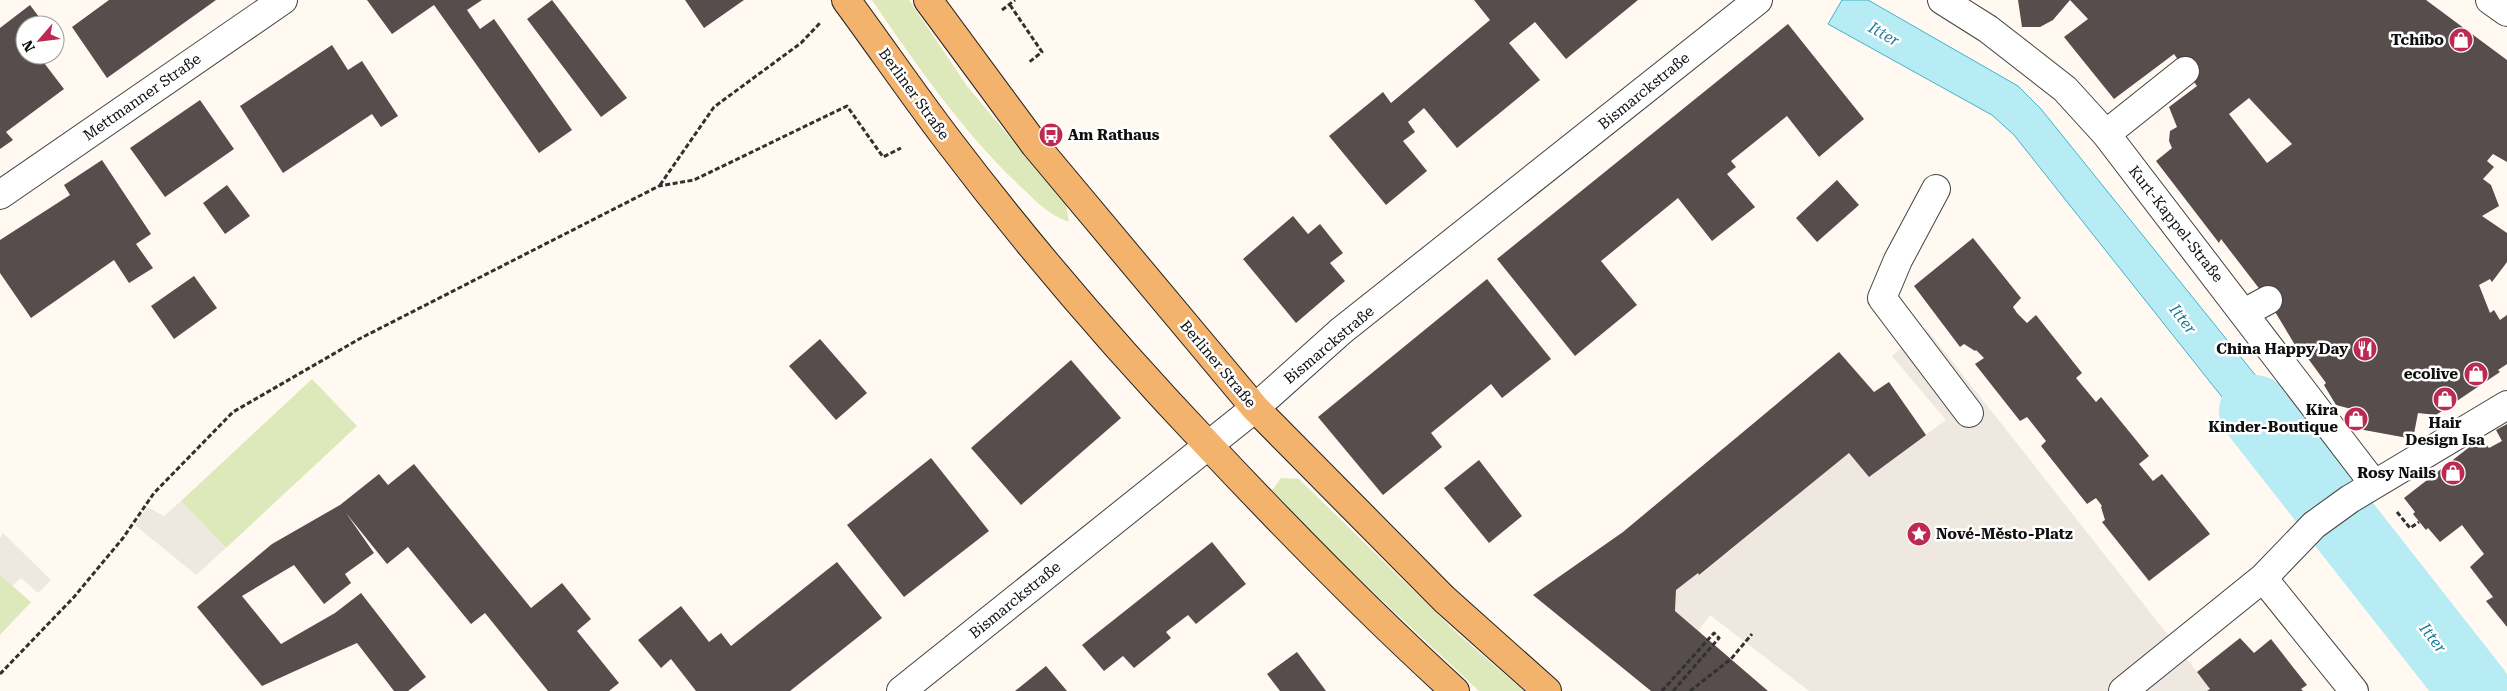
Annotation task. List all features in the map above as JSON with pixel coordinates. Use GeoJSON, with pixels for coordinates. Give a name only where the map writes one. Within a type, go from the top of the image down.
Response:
{"type":"FeatureCollection","features":[{"type":"Feature","properties":{"kind":"main road","name":"Berliner Straße"},"geometry":{"type":"LineString","coordinates":[[846,0],[947,139],[1029,242],[1136,370],[1267,509],[1412,652],[1455,691]]}},
{"type":"Feature","properties":{"kind":"main road","name":"Berliner Straße"},"geometry":{"type":"LineString","coordinates":[[928,0],[1035,145],[1255,408],[1444,598],[1547,691]]}},
{"type":"Feature","properties":{"kind":"street","name":"Mettmanner Straße"},"geometry":{"type":"LineString","coordinates":[[0,195],[283,0]]}},
{"type":"Feature","properties":{"kind":"street","name":"Bismarckstraße"},"geometry":{"type":"LineString","coordinates":[[901,691],[1209,446],[1255,408],[1341,331],[1758,0]]}},
{"type":"Feature","properties":{"kind":"street","name":"Kurt-Kappel-Straße"},"geometry":{"type":"LineString","coordinates":[[1942,0],[1988,29],[2065,89],[2106,134],[2374,484]]}},
{"type":"Feature","properties":{"kind":"street"},"geometry":{"type":"LineString","coordinates":[[2490,0],[2507,12]]}},
{"type":"Feature","properties":{"kind":"street"},"geometry":{"type":"LineString","coordinates":[[2106,134],[2185,71]]}},
{"type":"Feature","properties":{"kind":"street"},"geometry":{"type":"LineString","coordinates":[[1936,190],[1898,260],[1882,298],[1969,413]]}},
{"type":"Feature","properties":{"kind":"street"},"geometry":{"type":"LineString","coordinates":[[2244,313],[2268,300]]}},
{"type":"Feature","properties":{"kind":"street"},"geometry":{"type":"LineString","coordinates":[[2123,691],[2263,578],[2314,525],[2374,484],[2507,405]]}},
{"type":"Feature","properties":{"kind":"street"},"geometry":{"type":"LineString","coordinates":[[2263,578],[2354,691]]}},
{"type":"Feature","properties":{"kind":"path"},"geometry":{"type":"LineString","coordinates":[[1002,10],[1016,0]]}},
{"type":"Feature","properties":{"kind":"path"},"geometry":{"type":"LineString","coordinates":[[1010,4],[1042,52],[1028,63]]}},
{"type":"Feature","properties":{"kind":"path"},"geometry":{"type":"LineString","coordinates":[[660,186],[714,107],[801,43],[825,18]]}},
{"type":"Feature","properties":{"kind":"path"},"geometry":{"type":"LineString","coordinates":[[0,674],[74,597],[123,538],[154,493],[233,412],[361,338],[660,186],[694,180],[847,106],[883,157],[900,148]]}},
{"type":"Feature","properties":{"kind":"path"},"geometry":{"type":"LineString","coordinates":[[1662,691],[1714,633],[1719,638],[1672,691]]}},
{"type":"Feature","properties":{"kind":"path"},"geometry":{"type":"LineString","coordinates":[[1690,691],[1731,659],[1752,634]]}},
{"type":"Feature","properties":{"kind":"green space"},"geometry":{"type":"Polygon","coordinates":[[[872,0],[909,0],[967,86],[1066,205],[1069,222],[1055,216],[1037,202],[979,143],[923,73],[872,0]]]}},
{"type":"Feature","properties":{"kind":"green space"},"geometry":{"type":"Polygon","coordinates":[[[312,379],[357,426],[226,548],[181,501],[312,379]]]}},
{"type":"Feature","properties":{"kind":"green space"},"geometry":{"type":"Polygon","coordinates":[[[1281,478],[1299,479],[1459,635],[1524,691],[1479,691],[1307,530],[1271,492],[1281,478]]]}},
{"type":"Feature","properties":{"kind":"green space"},"geometry":{"type":"Polygon","coordinates":[[[0,575],[31,602],[0,635],[0,575]]]}},
{"type":"Feature","properties":{"kind":"shaded area","name":"Nové-Město-Platz"},"geometry":{"type":"Polygon","coordinates":[[[1926,328],[2210,689],[2207,691],[1809,691],[1710,615],[1698,631],[1675,611],[1676,590],[1698,573],[1700,575],[1849,453],[1869,476],[1946,420],[1892,356],[1926,328]]]}},
{"type":"Feature","properties":{"kind":"shaded area"},"geometry":{"type":"Polygon","coordinates":[[[181,501],[226,548],[196,575],[135,525],[147,507],[164,516],[181,501]]]}},
{"type":"Feature","properties":{"kind":"shaded area"},"geometry":{"type":"Polygon","coordinates":[[[3,533],[51,580],[38,593],[21,578],[12,586],[0,575],[0,538],[3,533]]]}},
{"type":"Feature","properties":{"kind":"water"},"geometry":{"type":"Polygon","coordinates":[[[1842,0],[1868,0],[2018,86],[2041,109],[2335,474],[2303,499],[2014,135],[1992,115],[1828,24],[1842,0]]]}},
{"type":"Feature","properties":{"kind":"water"},"geometry":{"type":"Polygon","coordinates":[[[2372,522],[2499,691],[2449,691],[2336,548],[2372,522]]]}},
{"type":"Feature","properties":{"kind":"building"},"geometry":{"type":"Polygon","coordinates":[[[109,0],[216,0],[107,78],[72,27],[109,0]]]}},
{"type":"Feature","properties":{"kind":"building"},"geometry":{"type":"Polygon","coordinates":[[[367,0],[482,0],[467,10],[480,29],[494,19],[572,130],[539,153],[434,5],[392,34],[367,0]]]}},
{"type":"Feature","properties":{"kind":"building"},"geometry":{"type":"Polygon","coordinates":[[[552,0],[627,98],[601,117],[527,19],[552,0]]]}},
{"type":"Feature","properties":{"kind":"building"},"geometry":{"type":"Polygon","coordinates":[[[685,0],[744,0],[704,28],[685,0]]]}},
{"type":"Feature","properties":{"kind":"building"},"geometry":{"type":"Polygon","coordinates":[[[1474,0],[1638,0],[1566,59],[1535,22],[1509,43],[1540,80],[1457,148],[1424,108],[1408,122],[1415,132],[1403,141],[1427,171],[1386,205],[1329,136],[1383,92],[1391,103],[1490,20],[1474,0]]]}},
{"type":"Feature","properties":{"kind":"building"},"geometry":{"type":"Polygon","coordinates":[[[2018,0],[2070,0],[2053,20],[2040,27],[2022,27],[2018,0]]]}},
{"type":"Feature","properties":{"kind":"building"},"geometry":{"type":"Polygon","coordinates":[[[2070,0],[2426,0],[2507,60],[2507,162],[2493,154],[2487,161],[2494,167],[2483,179],[2491,185],[2499,206],[2482,216],[2507,233],[2507,262],[2492,282],[2490,279],[2479,285],[2490,313],[2494,310],[2500,320],[2507,315],[2507,364],[2498,370],[2500,372],[2436,415],[2418,413],[2413,439],[2353,428],[2355,410],[2336,405],[2324,385],[2326,383],[2304,353],[2301,355],[2268,300],[2221,239],[2219,243],[2156,161],[2172,148],[2169,141],[2170,131],[2177,127],[2169,107],[2197,86],[2174,54],[2114,99],[2064,37],[2088,19],[2070,0]],[[2249,98],[2229,114],[2267,163],[2292,144],[2249,98]]]}},
{"type":"Feature","properties":{"kind":"building"},"geometry":{"type":"Polygon","coordinates":[[[30,5],[38,15],[17,15],[30,5]]]}},
{"type":"Feature","properties":{"kind":"building"},"geometry":{"type":"Polygon","coordinates":[[[15,16],[15,65],[46,65],[64,89],[6,132],[13,140],[0,149],[0,28],[15,16]]]}},
{"type":"Feature","properties":{"kind":"building"},"geometry":{"type":"Polygon","coordinates":[[[1788,24],[1864,119],[1819,157],[1787,116],[1731,161],[1736,167],[1727,174],[1755,207],[1712,241],[1678,198],[1601,261],[1637,305],[1575,356],[1497,259],[1788,24]]]}},
{"type":"Feature","properties":{"kind":"building"},"geometry":{"type":"Polygon","coordinates":[[[332,45],[348,70],[362,61],[398,116],[381,127],[372,114],[283,173],[240,106],[332,45]]]}},
{"type":"Feature","properties":{"kind":"building"},"geometry":{"type":"Polygon","coordinates":[[[200,100],[234,149],[165,197],[130,148],[200,100]]]}},
{"type":"Feature","properties":{"kind":"building"},"geometry":{"type":"Polygon","coordinates":[[[102,160],[151,234],[136,244],[153,268],[129,283],[114,260],[31,318],[0,273],[0,240],[70,195],[64,185],[102,160]]]}},
{"type":"Feature","properties":{"kind":"building"},"geometry":{"type":"Polygon","coordinates":[[[1837,180],[1859,205],[1817,242],[1796,218],[1837,180]]]}},
{"type":"Feature","properties":{"kind":"building"},"geometry":{"type":"Polygon","coordinates":[[[227,185],[250,216],[225,234],[203,203],[227,185]]]}},
{"type":"Feature","properties":{"kind":"building"},"geometry":{"type":"Polygon","coordinates":[[[1293,216],[1308,234],[1320,224],[1343,253],[1330,263],[1345,281],[1296,323],[1243,259],[1293,216]]]}},
{"type":"Feature","properties":{"kind":"building"},"geometry":{"type":"Polygon","coordinates":[[[1973,238],[2021,298],[2013,307],[2017,313],[2027,323],[2036,315],[2082,373],[2076,378],[2096,402],[2101,397],[2149,456],[2139,464],[2153,481],[2162,474],[2210,534],[2149,581],[2102,522],[2105,520],[2102,506],[2096,498],[2087,504],[2041,446],[2046,441],[2027,417],[2020,421],[1975,364],[1984,358],[1976,350],[1964,344],[1960,347],[1914,286],[1973,238]]]}},
{"type":"Feature","properties":{"kind":"building"},"geometry":{"type":"Polygon","coordinates":[[[194,276],[217,308],[174,339],[151,306],[194,276]]]}},
{"type":"Feature","properties":{"kind":"building"},"geometry":{"type":"Polygon","coordinates":[[[1487,279],[1551,359],[1502,398],[1491,384],[1431,433],[1442,447],[1383,495],[1318,417],[1487,279]]]}},
{"type":"Feature","properties":{"kind":"building"},"geometry":{"type":"Polygon","coordinates":[[[820,339],[867,393],[836,420],[789,366],[820,339]]]}},
{"type":"Feature","properties":{"kind":"building"},"geometry":{"type":"Polygon","coordinates":[[[1839,352],[1874,392],[1889,382],[1926,435],[1869,477],[1849,453],[1699,575],[1698,573],[1676,590],[1675,611],[1768,691],[1651,691],[1533,595],[1623,532],[1839,352]]]}},
{"type":"Feature","properties":{"kind":"building"},"geometry":{"type":"Polygon","coordinates":[[[1071,360],[1121,418],[1021,505],[971,448],[1071,360]]]}},
{"type":"Feature","properties":{"kind":"building"},"geometry":{"type":"Polygon","coordinates":[[[2507,424],[2507,627],[2486,601],[2493,597],[2470,567],[2484,554],[2462,525],[2440,542],[2428,528],[2426,530],[2413,514],[2415,512],[2404,498],[2481,438],[2489,448],[2502,441],[2496,430],[2507,424]]]}},
{"type":"Feature","properties":{"kind":"building"},"geometry":{"type":"Polygon","coordinates":[[[931,458],[989,531],[904,597],[847,525],[931,458]]]}},
{"type":"Feature","properties":{"kind":"building"},"geometry":{"type":"Polygon","coordinates":[[[1479,460],[1522,516],[1489,543],[1444,488],[1479,460]]]}},
{"type":"Feature","properties":{"kind":"building"},"geometry":{"type":"Polygon","coordinates":[[[414,464],[531,608],[562,583],[591,619],[577,631],[619,683],[609,691],[548,691],[485,613],[471,624],[408,547],[387,564],[346,513],[374,553],[345,574],[351,583],[324,604],[294,565],[242,596],[281,644],[335,613],[361,593],[426,677],[408,691],[394,691],[357,643],[262,686],[197,607],[272,544],[340,505],[379,474],[388,485],[414,464]]]}},
{"type":"Feature","properties":{"kind":"building"},"geometry":{"type":"Polygon","coordinates":[[[1212,542],[1246,584],[1196,624],[1188,615],[1166,632],[1171,638],[1134,668],[1123,656],[1104,671],[1082,645],[1212,542]]]}},
{"type":"Feature","properties":{"kind":"building"},"geometry":{"type":"Polygon","coordinates":[[[837,562],[882,618],[790,691],[696,691],[671,659],[661,668],[638,640],[681,606],[709,642],[721,633],[731,646],[837,562]]]}},
{"type":"Feature","properties":{"kind":"building"},"geometry":{"type":"Polygon","coordinates":[[[2240,638],[2254,653],[2271,639],[2307,685],[2301,689],[2303,691],[2207,691],[2210,689],[2197,672],[2240,638]]]}},
{"type":"Feature","properties":{"kind":"building"},"geometry":{"type":"Polygon","coordinates":[[[1297,652],[1326,691],[1280,691],[1267,674],[1297,652]]]}},
{"type":"Feature","properties":{"kind":"building"},"geometry":{"type":"Polygon","coordinates":[[[1046,666],[1067,691],[1015,691],[1046,666]]]}},
{"type":"Feature","properties":{"kind":"waterway","name":"Itter"},"geometry":{"type":"LineString","coordinates":[[2255,411],[2475,691]]}},
{"type":"Feature","properties":{"kind":"place","name":"Tchibo"},"geometry":{"type":"Point","coordinates":[2461,40]}},
{"type":"Feature","properties":{"kind":"place","name":"Am Rathaus"},"geometry":{"type":"Point","coordinates":[1051,135]}},
{"type":"Feature","properties":{"kind":"place","name":"China Happy Day"},"geometry":{"type":"Point","coordinates":[2365,349]}},
{"type":"Feature","properties":{"kind":"place","name":"ecolive"},"geometry":{"type":"Point","coordinates":[2476,374]}},
{"type":"Feature","properties":{"kind":"place","name":"Hair Design Isa"},"geometry":{"type":"Point","coordinates":[2445,399]}},
{"type":"Feature","properties":{"kind":"place","name":"Kira Kinder-Boutique"},"geometry":{"type":"Point","coordinates":[2356,419]}},
{"type":"Feature","properties":{"kind":"place","name":"Rosy Nails"},"geometry":{"type":"Point","coordinates":[2453,473]}},
{"type":"Feature","properties":{"kind":"place","name":"Nové-Město-Platz"},"geometry":{"type":"Point","coordinates":[1919,534]}}]}
